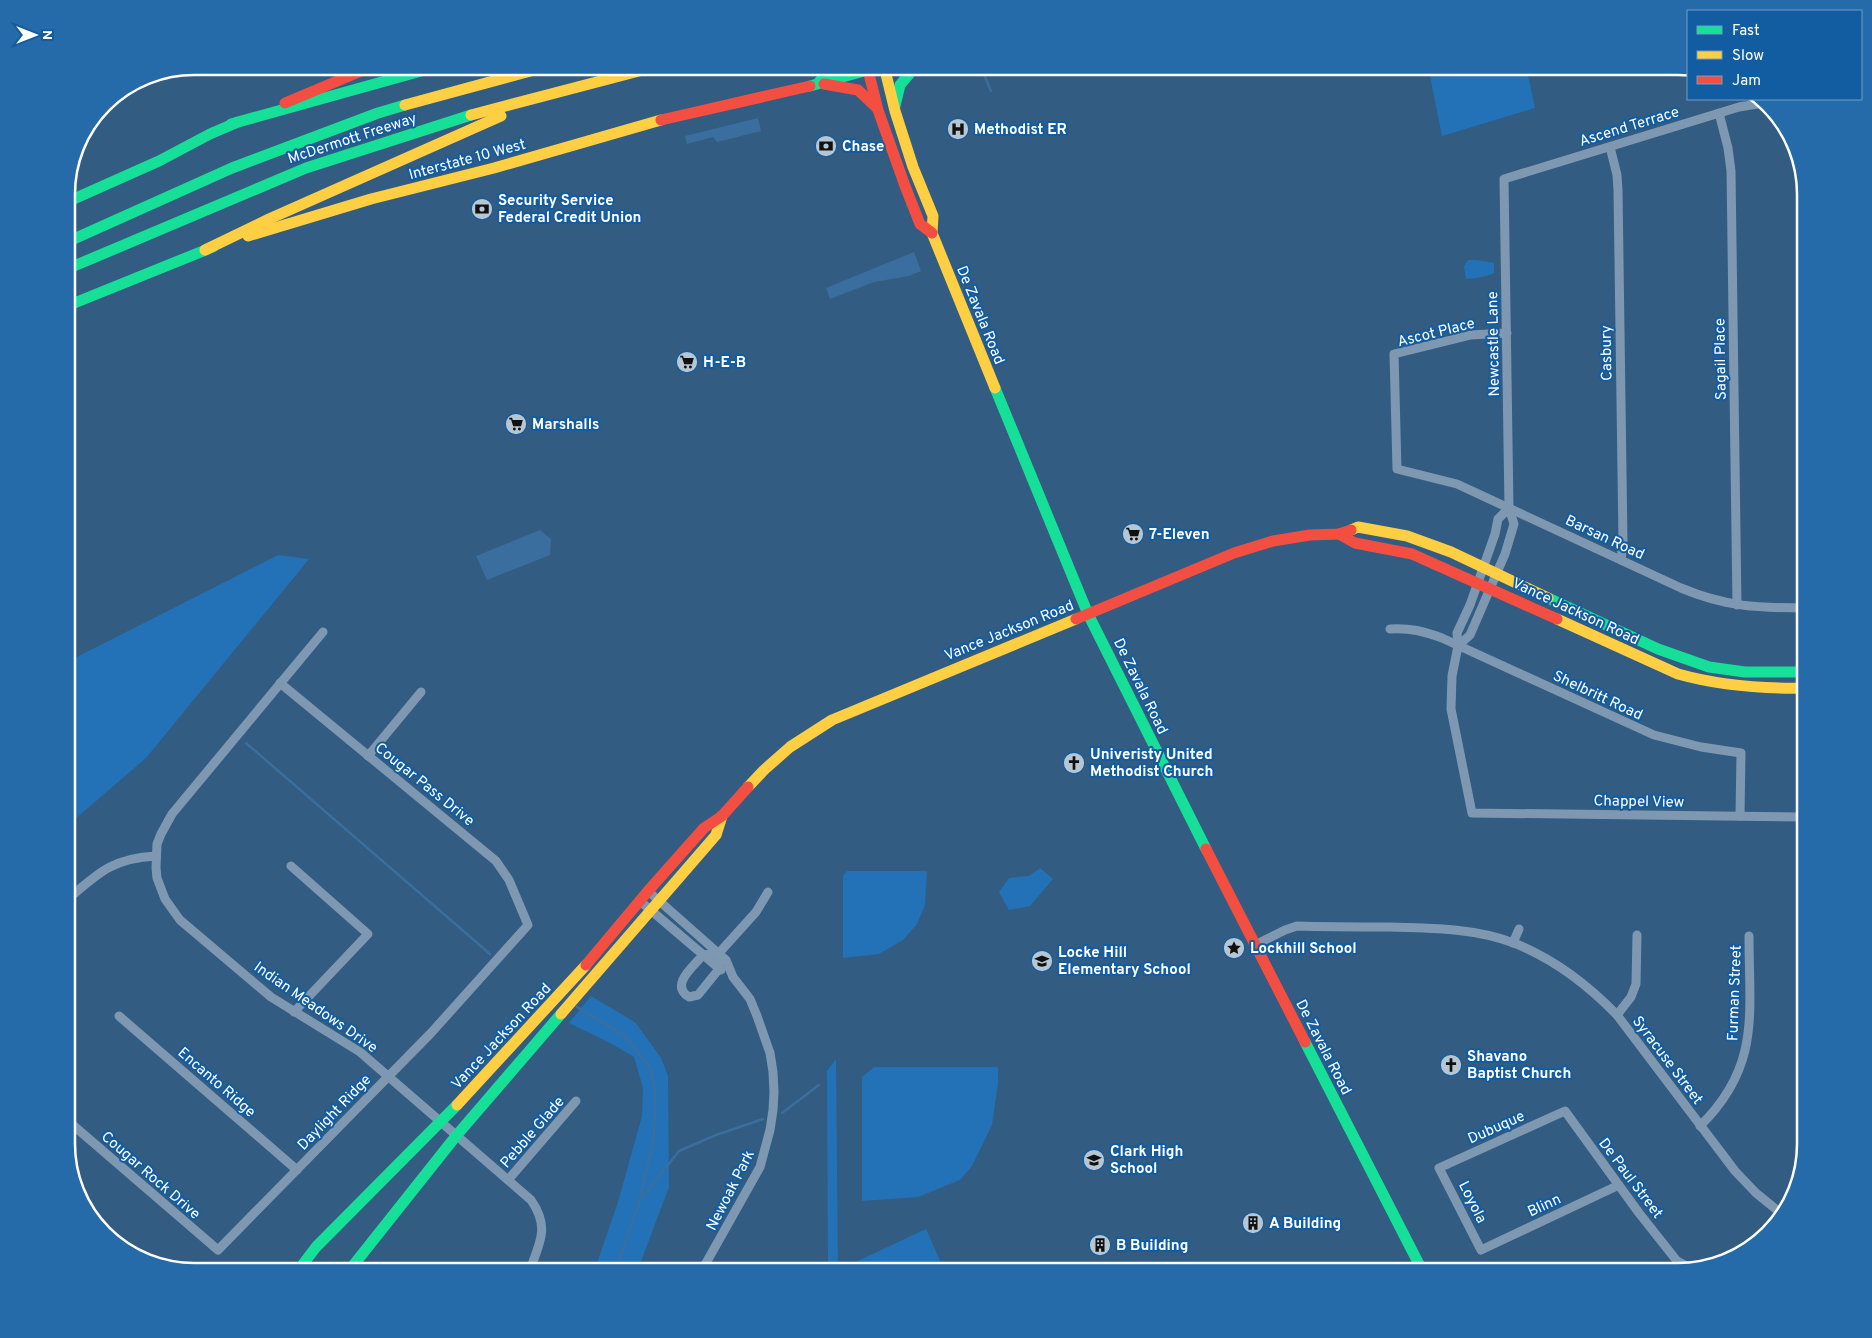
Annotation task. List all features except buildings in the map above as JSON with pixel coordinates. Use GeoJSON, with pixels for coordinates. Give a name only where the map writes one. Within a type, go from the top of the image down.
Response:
{"type":"FeatureCollection","features":[{"type":"Feature","properties":{"kind":"main road"},"geometry":{"type":"LineString","coordinates":[[75,198],[159,161],[231,124],[351,75]]}},
{"type":"Feature","properties":{"kind":"main road"},"geometry":{"type":"LineString","coordinates":[[231,124],[407,75]]}},
{"type":"Feature","properties":{"kind":"main road","name":"McDermott Freeway"},"geometry":{"type":"LineString","coordinates":[[75,238],[232,168],[378,113],[514,75]]}},
{"type":"Feature","properties":{"kind":"main road","name":"McDermott Freeway"},"geometry":{"type":"LineString","coordinates":[[75,265],[306,168],[471,115],[621,75]]}},
{"type":"Feature","properties":{"kind":"main road"},"geometry":{"type":"LineString","coordinates":[[817,83],[825,75]]}},
{"type":"Feature","properties":{"kind":"main road","name":"Interstate 10 West"},"geometry":{"type":"LineString","coordinates":[[75,302],[205,250],[284,224],[371,199],[494,168],[656,121],[779,94],[844,75]]}},
{"type":"Feature","properties":{"kind":"main road","name":"De Zavala Road"},"geometry":{"type":"LineString","coordinates":[[869,75],[890,146],[920,224],[932,233]]}},
{"type":"Feature","properties":{"kind":"main road","name":"De Zavala Road"},"geometry":{"type":"LineString","coordinates":[[885,75],[894,111],[934,216],[932,233],[1088,614],[1158,756],[1418,1263]]}},
{"type":"Feature","properties":{"kind":"main road"},"geometry":{"type":"LineString","coordinates":[[894,111],[900,85],[908,75]]}},
{"type":"Feature","properties":{"kind":"main road"},"geometry":{"type":"LineString","coordinates":[[817,83],[858,90],[878,110]]}},
{"type":"Feature","properties":{"kind":"main road"},"geometry":{"type":"LineString","coordinates":[[205,250],[269,219],[568,88]]}},
{"type":"Feature","properties":{"kind":"main road","name":"Vance Jackson Road"},"geometry":{"type":"LineString","coordinates":[[304,1263],[316,1247],[441,1123],[571,983],[704,828],[722,816],[777,757],[804,736],[832,720],[1247,548],[1288,538],[1339,534],[1358,527],[1407,536],[1451,552],[1658,649],[1709,667],[1752,672],[1797,672]]}},
{"type":"Feature","properties":{"kind":"main road","name":"Vance Jackson Road"},"geometry":{"type":"LineString","coordinates":[[1339,534],[1355,543],[1412,554],[1442,566],[1648,661],[1687,677],[1734,688],[1769,690],[1797,688]]}},
{"type":"Feature","properties":{"kind":"main road","name":"Vance Jackson Road"},"geometry":{"type":"LineString","coordinates":[[355,1263],[456,1136],[716,835],[722,816]]}},
{"type":"Feature","properties":{"kind":"street","name":"Ascend Terrace"},"geometry":{"type":"LineString","coordinates":[[1504,179],[1718,113],[1757,104]]}},
{"type":"Feature","properties":{"kind":"street","name":"Sagail Place"},"geometry":{"type":"LineString","coordinates":[[1718,113],[1728,148],[1731,170],[1737,605]]}},
{"type":"Feature","properties":{"kind":"street","name":"Casbury"},"geometry":{"type":"LineString","coordinates":[[1610,147],[1617,175],[1618,190],[1621,560]]}},
{"type":"Feature","properties":{"kind":"street","name":"Newcastle Lane"},"geometry":{"type":"LineString","coordinates":[[1458,646],[1470,635],[1497,574],[1514,524],[1509,508],[1504,179]]}},
{"type":"Feature","properties":{"kind":"street","name":"Ascot Place"},"geometry":{"type":"LineString","coordinates":[[1397,469],[1394,354],[1471,335],[1507,333]]}},
{"type":"Feature","properties":{"kind":"street","name":"Barsan Road"},"geometry":{"type":"LineString","coordinates":[[1397,469],[1457,484],[1697,595],[1712,600],[1759,608],[1797,608]]}},
{"type":"Feature","properties":{"kind":"street","name":"Newcastle Lane"},"geometry":{"type":"LineString","coordinates":[[1472,813],[1451,709],[1452,676],[1458,646],[1456,633],[1483,567],[1495,534],[1498,519],[1509,508]]}},
{"type":"Feature","properties":{"kind":"street"},"geometry":{"type":"LineString","coordinates":[[1495,534],[1510,538]]}},
{"type":"Feature","properties":{"kind":"street"},"geometry":{"type":"LineString","coordinates":[[1464,617],[1475,622]]}},
{"type":"Feature","properties":{"kind":"street","name":"Shelbritt Road"},"geometry":{"type":"LineString","coordinates":[[1390,629],[1406,628],[1419,630],[1654,735],[1701,747],[1740,753],[1740,816]]}},
{"type":"Feature","properties":{"kind":"street","name":"Indian Meadows Drive"},"geometry":{"type":"LineString","coordinates":[[323,632],[172,814],[161,834],[156,856],[157,878],[160,888],[164,899],[180,920],[258,987],[294,1012],[340,1038],[360,1052],[531,1200],[539,1212],[542,1224],[541,1241],[532,1263]]}},
{"type":"Feature","properties":{"kind":"street","name":"Cougar Pass Drive"},"geometry":{"type":"LineString","coordinates":[[280,683],[496,861],[509,880],[528,925]]}},
{"type":"Feature","properties":{"kind":"street"},"geometry":{"type":"LineString","coordinates":[[368,756],[421,692]]}},
{"type":"Feature","properties":{"kind":"street","name":"Chappel View"},"geometry":{"type":"LineString","coordinates":[[1472,813],[1797,817]]}},
{"type":"Feature","properties":{"kind":"street"},"geometry":{"type":"LineString","coordinates":[[75,893],[95,876],[115,864],[137,857],[156,856]]}},
{"type":"Feature","properties":{"kind":"street"},"geometry":{"type":"LineString","coordinates":[[290,866],[368,934],[294,1012]]}},
{"type":"Feature","properties":{"kind":"street","name":"Newoak Park"},"geometry":{"type":"LineString","coordinates":[[648,891],[726,960],[733,976],[750,999],[764,1033],[773,1072],[773,1110],[770,1130],[760,1167],[705,1263]]}},
{"type":"Feature","properties":{"kind":"street"},"geometry":{"type":"LineString","coordinates":[[720,953],[703,955],[682,980],[681,988],[684,994],[689,997],[698,995],[720,969],[720,953],[756,912],[768,892]]}},
{"type":"Feature","properties":{"kind":"street","name":"Newoak Park"},"geometry":{"type":"LineString","coordinates":[[640,901],[720,969],[733,976]]}},
{"type":"Feature","properties":{"kind":"street","name":"Daylight Ridge"},"geometry":{"type":"LineString","coordinates":[[218,1250],[431,1033],[528,925]]}},
{"type":"Feature","properties":{"kind":"street","name":"Syracuse Street"},"geometry":{"type":"LineString","coordinates":[[1255,945],[1285,930],[1298,926],[1447,929],[1474,933],[1513,943],[1551,961],[1596,993],[1617,1015],[1735,1171],[1756,1193],[1777,1210]]}},
{"type":"Feature","properties":{"kind":"street"},"geometry":{"type":"LineString","coordinates":[[1513,943],[1519,929]]}},
{"type":"Feature","properties":{"kind":"street"},"geometry":{"type":"LineString","coordinates":[[1617,1015],[1631,997],[1636,984],[1637,935]]}},
{"type":"Feature","properties":{"kind":"street","name":"Furman Street"},"geometry":{"type":"LineString","coordinates":[[1700,1126],[1712,1114],[1731,1088],[1740,1069],[1746,1049],[1749,1022],[1749,936]]}},
{"type":"Feature","properties":{"kind":"street","name":"Encanto Ridge"},"geometry":{"type":"LineString","coordinates":[[119,1016],[297,1170]]}},
{"type":"Feature","properties":{"kind":"street","name":"Pebble Glade"},"geometry":{"type":"LineString","coordinates":[[508,1180],[576,1102]]}},
{"type":"Feature","properties":{"kind":"street","name":"Dubuque"},"geometry":{"type":"LineString","coordinates":[[1439,1168],[1565,1111]]}},
{"type":"Feature","properties":{"kind":"street","name":"De Paul Street"},"geometry":{"type":"LineString","coordinates":[[1565,1111],[1618,1185],[1678,1261],[1682,1263]]}},
{"type":"Feature","properties":{"kind":"street","name":"Cougar Rock Drive"},"geometry":{"type":"LineString","coordinates":[[75,1128],[218,1250]]}},
{"type":"Feature","properties":{"kind":"street","name":"Loyola"},"geometry":{"type":"LineString","coordinates":[[1439,1168],[1482,1250]]}},
{"type":"Feature","properties":{"kind":"street","name":"Blinn"},"geometry":{"type":"LineString","coordinates":[[1482,1250],[1618,1185]]}},
{"type":"Feature","properties":{"kind":"shaded area"},"geometry":{"type":"Polygon","coordinates":[[[1430,75],[1528,75],[1535,108],[1442,136],[1430,75]]]}},
{"type":"Feature","properties":{"kind":"shaded area"},"geometry":{"type":"Polygon","coordinates":[[[758,118],[761,131],[717,142],[713,137],[687,144],[685,136],[758,118]]]}},
{"type":"Feature","properties":{"kind":"shaded area"},"geometry":{"type":"Polygon","coordinates":[[[914,252],[921,271],[909,276],[874,282],[830,299],[826,288],[914,252]]]}},
{"type":"Feature","properties":{"kind":"shaded area"},"geometry":{"type":"Polygon","coordinates":[[[1468,260],[1494,263],[1494,273],[1466,279],[1464,266],[1468,260]]]}},
{"type":"Feature","properties":{"kind":"shaded area"},"geometry":{"type":"Polygon","coordinates":[[[540,530],[551,539],[550,555],[487,580],[476,556],[540,530]]]}},
{"type":"Feature","properties":{"kind":"shaded area"},"geometry":{"type":"Polygon","coordinates":[[[278,555],[309,559],[146,758],[75,819],[75,658],[278,555]]]}},
{"type":"Feature","properties":{"kind":"shaded area"},"geometry":{"type":"Polygon","coordinates":[[[1040,868],[1053,879],[1030,906],[1009,910],[999,892],[1009,878],[1029,876],[1040,868]]]}},
{"type":"Feature","properties":{"kind":"shaded area"},"geometry":{"type":"Polygon","coordinates":[[[847,871],[927,871],[925,905],[917,924],[903,940],[879,954],[843,958],[843,876],[847,871]]]}},
{"type":"Feature","properties":{"kind":"shaded area"},"geometry":{"type":"Polygon","coordinates":[[[591,996],[636,1023],[661,1058],[668,1076],[669,1187],[640,1263],[597,1263],[618,1202],[642,1116],[643,1088],[634,1057],[569,1023],[591,996]]]}},
{"type":"Feature","properties":{"kind":"shaded area"},"geometry":{"type":"Polygon","coordinates":[[[836,1059],[838,1263],[828,1263],[827,1071],[836,1059]]]}},
{"type":"Feature","properties":{"kind":"shaded area"},"geometry":{"type":"Polygon","coordinates":[[[874,1067],[998,1067],[998,1083],[992,1125],[972,1166],[960,1180],[918,1197],[862,1201],[862,1077],[874,1067]]]}},
{"type":"Feature","properties":{"kind":"shaded area"},"geometry":{"type":"Polygon","coordinates":[[[926,1229],[941,1263],[853,1263],[926,1229]]]}},
{"type":"Feature","properties":{"kind":"waterway"},"geometry":{"type":"LineString","coordinates":[[984,75],[991,91]]}},
{"type":"Feature","properties":{"kind":"waterway"},"geometry":{"type":"LineString","coordinates":[[246,743],[490,954]]}},
{"type":"Feature","properties":{"kind":"waterway"},"geometry":{"type":"LineString","coordinates":[[577,1007],[625,1036],[651,1069],[655,1090],[654,1137],[638,1207],[618,1263]]}},
{"type":"Feature","properties":{"kind":"waterway"},"geometry":{"type":"LineString","coordinates":[[782,1113],[819,1085]]}},
{"type":"Feature","properties":{"kind":"waterway"},"geometry":{"type":"LineString","coordinates":[[641,1199],[679,1151],[716,1135],[763,1119]]}},
{"type":"Feature","properties":{"kind":"traffic: fast"},"geometry":{"type":"LineString","coordinates":[[231,124],[407,75]]}},
{"type":"Feature","properties":{"kind":"traffic: fast"},"geometry":{"type":"LineString","coordinates":[[819,82],[826,75]]}},
{"type":"Feature","properties":{"kind":"traffic: fast"},"geometry":{"type":"LineString","coordinates":[[810,86],[850,75]]}},
{"type":"Feature","properties":{"kind":"traffic: fast"},"geometry":{"type":"LineString","coordinates":[[895,106],[900,85],[908,75]]}},
{"type":"Feature","properties":{"kind":"traffic: fast"},"geometry":{"type":"LineString","coordinates":[[75,238],[232,168],[378,113],[405,105]]}},
{"type":"Feature","properties":{"kind":"traffic: fast"},"geometry":{"type":"LineString","coordinates":[[75,266],[306,168],[471,115]]}},
{"type":"Feature","properties":{"kind":"traffic: fast"},"geometry":{"type":"LineString","coordinates":[[75,198],[159,161],[210,134],[238,122]]}},
{"type":"Feature","properties":{"kind":"traffic: fast"},"geometry":{"type":"LineString","coordinates":[[75,303],[213,247]]}},
{"type":"Feature","properties":{"kind":"traffic: fast"},"geometry":{"type":"LineString","coordinates":[[995,388],[1088,614],[1206,849]]}},
{"type":"Feature","properties":{"kind":"traffic: fast"},"geometry":{"type":"LineString","coordinates":[[1548,598],[1658,649],[1709,667],[1745,672],[1797,672]]}},
{"type":"Feature","properties":{"kind":"traffic: fast"},"geometry":{"type":"LineString","coordinates":[[355,1263],[456,1136],[561,1014]]}},
{"type":"Feature","properties":{"kind":"traffic: fast"},"geometry":{"type":"LineString","coordinates":[[1305,1042],[1418,1263]]}},
{"type":"Feature","properties":{"kind":"traffic: fast"},"geometry":{"type":"LineString","coordinates":[[304,1263],[316,1247],[457,1105]]}},
{"type":"Feature","properties":{"kind":"traffic: slow"},"geometry":{"type":"LineString","coordinates":[[405,105],[516,75]]}},
{"type":"Feature","properties":{"kind":"traffic: slow"},"geometry":{"type":"LineString","coordinates":[[471,115],[624,75]]}},
{"type":"Feature","properties":{"kind":"traffic: slow"},"geometry":{"type":"LineString","coordinates":[[886,75],[895,111],[913,167],[933,216],[932,233],[995,388]]}},
{"type":"Feature","properties":{"kind":"traffic: slow"},"geometry":{"type":"LineString","coordinates":[[205,250],[269,219],[501,116]]}},
{"type":"Feature","properties":{"kind":"traffic: slow"},"geometry":{"type":"LineString","coordinates":[[248,236],[371,199],[494,168],[661,120]]}},
{"type":"Feature","properties":{"kind":"traffic: slow"},"geometry":{"type":"LineString","coordinates":[[1351,530],[1358,527],[1407,536],[1451,552],[1548,598]]}},
{"type":"Feature","properties":{"kind":"traffic: slow"},"geometry":{"type":"LineString","coordinates":[[748,787],[790,747],[832,720],[1076,619]]}},
{"type":"Feature","properties":{"kind":"traffic: slow"},"geometry":{"type":"LineString","coordinates":[[1557,619],[1678,674],[1742,686],[1797,688]]}},
{"type":"Feature","properties":{"kind":"traffic: slow"},"geometry":{"type":"LineString","coordinates":[[561,1014],[716,835],[722,816]]}},
{"type":"Feature","properties":{"kind":"traffic: slow"},"geometry":{"type":"LineString","coordinates":[[457,1105],[586,965]]}},
{"type":"Feature","properties":{"kind":"traffic: jam"},"geometry":{"type":"LineString","coordinates":[[285,103],[352,75]]}},
{"type":"Feature","properties":{"kind":"traffic: jam"},"geometry":{"type":"LineString","coordinates":[[869,75],[878,110],[920,224],[932,233]]}},
{"type":"Feature","properties":{"kind":"traffic: jam"},"geometry":{"type":"LineString","coordinates":[[824,84],[858,90],[877,108]]}},
{"type":"Feature","properties":{"kind":"traffic: jam"},"geometry":{"type":"LineString","coordinates":[[661,120],[810,86]]}},
{"type":"Feature","properties":{"kind":"traffic: jam"},"geometry":{"type":"LineString","coordinates":[[1076,619],[1234,553],[1273,541],[1310,535],[1339,534],[1351,530]]}},
{"type":"Feature","properties":{"kind":"traffic: jam"},"geometry":{"type":"LineString","coordinates":[[1339,534],[1355,543],[1412,554],[1557,619]]}},
{"type":"Feature","properties":{"kind":"traffic: jam"},"geometry":{"type":"LineString","coordinates":[[586,965],[704,828],[722,816],[748,787]]}},
{"type":"Feature","properties":{"kind":"traffic: jam"},"geometry":{"type":"LineString","coordinates":[[1206,849],[1305,1042]]}},
{"type":"Feature","properties":{"kind":"place","name":"Methodist ER"},"geometry":{"type":"Point","coordinates":[958,129]}},
{"type":"Feature","properties":{"kind":"place","name":"Chase"},"geometry":{"type":"Point","coordinates":[826,146]}},
{"type":"Feature","properties":{"kind":"place","name":"Security Service Federal Credit Union"},"geometry":{"type":"Point","coordinates":[482,209]}},
{"type":"Feature","properties":{"kind":"place","name":"H-E-B"},"geometry":{"type":"Point","coordinates":[687,362]}},
{"type":"Feature","properties":{"kind":"place","name":"Marshalls"},"geometry":{"type":"Point","coordinates":[516,424]}},
{"type":"Feature","properties":{"kind":"place","name":"7-Eleven"},"geometry":{"type":"Point","coordinates":[1133,534]}},
{"type":"Feature","properties":{"kind":"place","name":"Univeristy United Methodist Church"},"geometry":{"type":"Point","coordinates":[1074,763]}},
{"type":"Feature","properties":{"kind":"place","name":"Lockhill School"},"geometry":{"type":"Point","coordinates":[1234,948]}},
{"type":"Feature","properties":{"kind":"place","name":"Locke Hill Elementary School"},"geometry":{"type":"Point","coordinates":[1042,961]}},
{"type":"Feature","properties":{"kind":"place","name":"Shavano Baptist Church"},"geometry":{"type":"Point","coordinates":[1451,1065]}},
{"type":"Feature","properties":{"kind":"place","name":"Clark High School"},"geometry":{"type":"Point","coordinates":[1094,1160]}},
{"type":"Feature","properties":{"kind":"place","name":"A Building"},"geometry":{"type":"Point","coordinates":[1253,1223]}},
{"type":"Feature","properties":{"kind":"place","name":"B Building"},"geometry":{"type":"Point","coordinates":[1100,1245]}}]}
